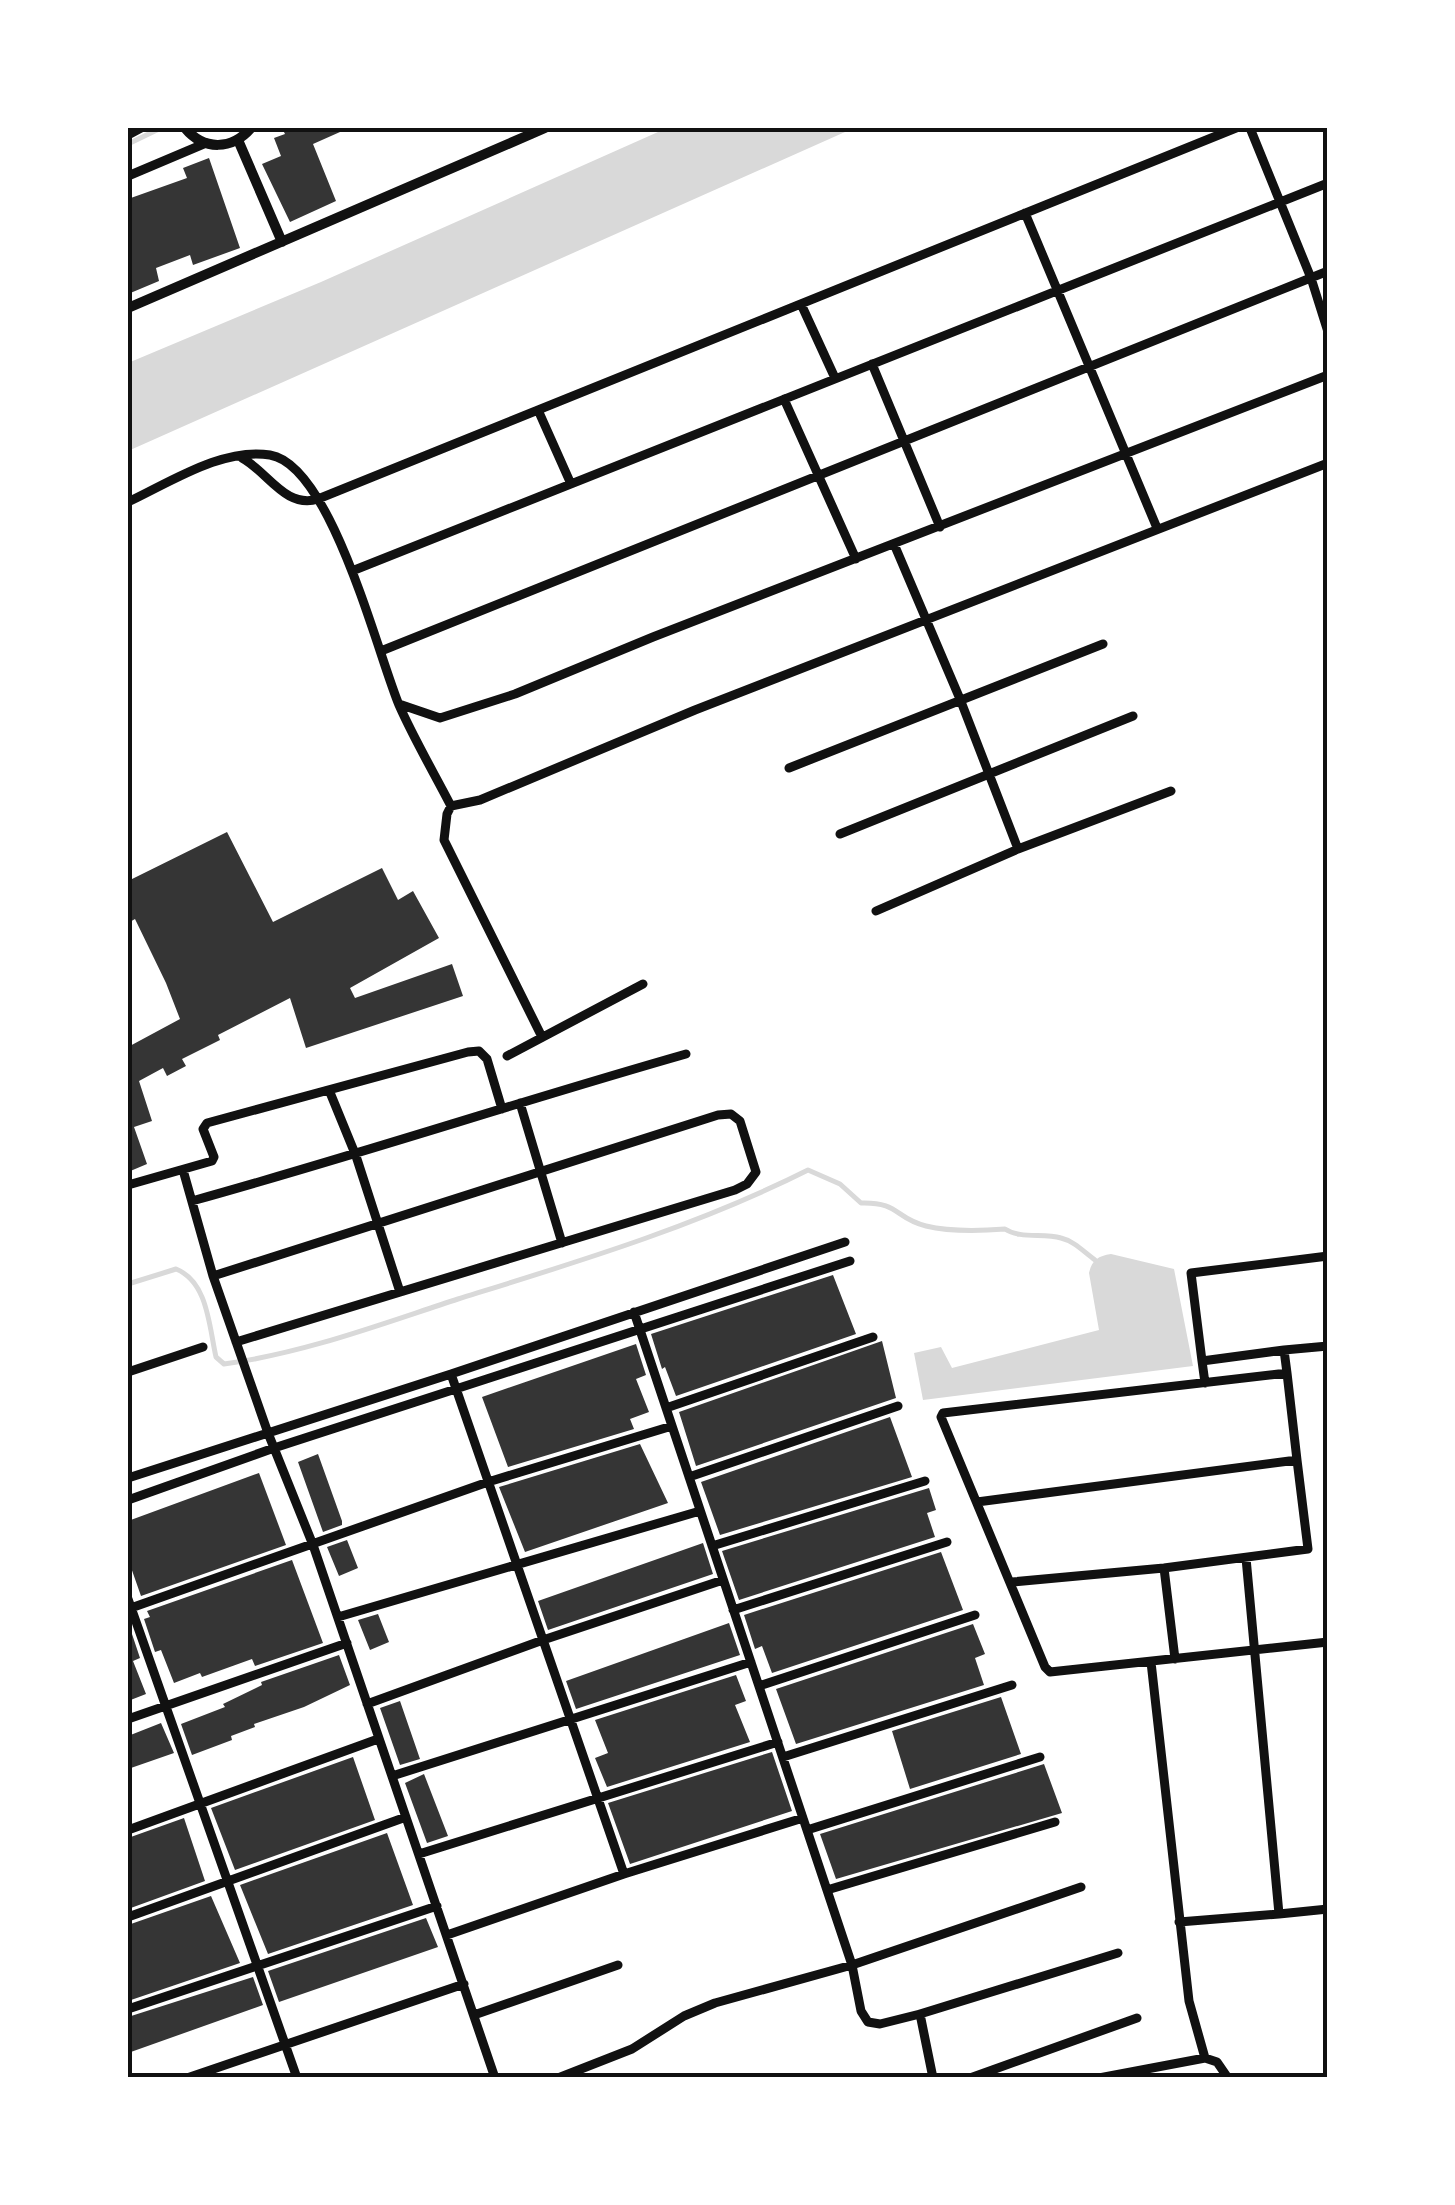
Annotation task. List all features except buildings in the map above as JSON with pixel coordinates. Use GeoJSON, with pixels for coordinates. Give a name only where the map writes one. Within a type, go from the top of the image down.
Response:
{"type":"FeatureCollection","features":[{"type":"Feature","properties":{"kind":"street"},"geometry":{"type":"LineString","coordinates":[[128,134],[142,128]]}},
{"type":"Feature","properties":{"kind":"street"},"geometry":{"type":"LineString","coordinates":[[185,128],[206,144]]}},
{"type":"Feature","properties":{"kind":"street"},"geometry":{"type":"LineString","coordinates":[[128,176],[206,144],[228,144],[251,128]]}},
{"type":"Feature","properties":{"kind":"street"},"geometry":{"type":"LineString","coordinates":[[128,308],[545,128]]}},
{"type":"Feature","properties":{"kind":"street"},"geometry":{"type":"LineString","coordinates":[[240,456],[289,497],[306,502],[318,499],[1236,128]]}},
{"type":"Feature","properties":{"kind":"street"},"geometry":{"type":"LineString","coordinates":[[1250,128],[1328,332]]}},
{"type":"Feature","properties":{"kind":"street"},"geometry":{"type":"LineString","coordinates":[[238,140],[282,242]]}},
{"type":"Feature","properties":{"kind":"street"},"geometry":{"type":"LineString","coordinates":[[352,571],[1328,183]]}},
{"type":"Feature","properties":{"kind":"street"},"geometry":{"type":"LineString","coordinates":[[1025,213],[1092,366],[1156,528]]}},
{"type":"Feature","properties":{"kind":"street"},"geometry":{"type":"LineString","coordinates":[[381,651],[1328,271]]}},
{"type":"Feature","properties":{"kind":"street"},"geometry":{"type":"LineString","coordinates":[[800,304],[835,378]]}},
{"type":"Feature","properties":{"kind":"street"},"geometry":{"type":"LineString","coordinates":[[872,364],[940,526]]}},
{"type":"Feature","properties":{"kind":"street"},"geometry":{"type":"LineString","coordinates":[[399,704],[440,718],[516,694],[1328,374]]}},
{"type":"Feature","properties":{"kind":"street"},"geometry":{"type":"LineString","coordinates":[[784,399],[856,559]]}},
{"type":"Feature","properties":{"kind":"street"},"geometry":{"type":"LineString","coordinates":[[538,410],[571,484]]}},
{"type":"Feature","properties":{"kind":"street"},"geometry":{"type":"LineString","coordinates":[[128,502],[213,463],[240,456],[270,454],[284,460],[310,482],[352,571],[399,704],[452,806]]}},
{"type":"Feature","properties":{"kind":"street"},"geometry":{"type":"LineString","coordinates":[[542,1037],[444,840],[447,814],[452,806],[480,800],[695,710],[1328,463]]}},
{"type":"Feature","properties":{"kind":"street"},"geometry":{"type":"LineString","coordinates":[[894,544],[1018,849]]}},
{"type":"Feature","properties":{"kind":"street"},"geometry":{"type":"LineString","coordinates":[[789,768],[1102,644]]}},
{"type":"Feature","properties":{"kind":"street"},"geometry":{"type":"LineString","coordinates":[[840,834],[1132,716]]}},
{"type":"Feature","properties":{"kind":"street"},"geometry":{"type":"LineString","coordinates":[[876,911],[1018,849],[1171,791]]}},
{"type":"Feature","properties":{"kind":"street"},"geometry":{"type":"LineString","coordinates":[[507,1056],[644,984]]}},
{"type":"Feature","properties":{"kind":"street"},"geometry":{"type":"LineString","coordinates":[[128,1185],[208,1163],[214,1158],[204,1130],[206,1123],[479,1051],[487,1059],[502,1109]]}},
{"type":"Feature","properties":{"kind":"street"},"geometry":{"type":"LineString","coordinates":[[192,1201],[356,1156],[686,1054]]}},
{"type":"Feature","properties":{"kind":"street"},"geometry":{"type":"LineString","coordinates":[[329,1090],[380,1224],[400,1292]]}},
{"type":"Feature","properties":{"kind":"street"},"geometry":{"type":"LineString","coordinates":[[520,1103],[562,1242]]}},
{"type":"Feature","properties":{"kind":"street"},"geometry":{"type":"LineString","coordinates":[[213,1276],[718,1115],[731,1114],[740,1121],[756,1172],[747,1184],[237,1346]]}},
{"type":"Feature","properties":{"kind":"street"},"geometry":{"type":"LineString","coordinates":[[183,1170],[237,1346],[313,1545],[496,2078]]}},
{"type":"Feature","properties":{"kind":"street"},"geometry":{"type":"LineString","coordinates":[[128,1478],[844,1242]]}},
{"type":"Feature","properties":{"kind":"street"},"geometry":{"type":"LineString","coordinates":[[1206,1384],[1191,1273],[1328,1256]]}},
{"type":"Feature","properties":{"kind":"street"},"geometry":{"type":"LineString","coordinates":[[128,1500],[274,1448],[850,1261]]}},
{"type":"Feature","properties":{"kind":"street"},"geometry":{"type":"LineString","coordinates":[[634,1312],[868,2022],[880,2024],[920,2014],[1118,1953]]}},
{"type":"Feature","properties":{"kind":"street"},"geometry":{"type":"LineString","coordinates":[[666,1408],[873,1337]]}},
{"type":"Feature","properties":{"kind":"street"},"geometry":{"type":"LineString","coordinates":[[1202,1361],[1328,1346]]}},
{"type":"Feature","properties":{"kind":"street"},"geometry":{"type":"LineString","coordinates":[[128,1372],[202,1347]]}},
{"type":"Feature","properties":{"kind":"street"},"geometry":{"type":"LineString","coordinates":[[1012,1582],[1308,1549],[1284,1350]]}},
{"type":"Feature","properties":{"kind":"street"},"geometry":{"type":"LineString","coordinates":[[1287,1373],[944,1413],[941,1422],[1050,1672],[1328,1642]]}},
{"type":"Feature","properties":{"kind":"street"},"geometry":{"type":"LineString","coordinates":[[451,1374],[624,1874]]}},
{"type":"Feature","properties":{"kind":"street"},"geometry":{"type":"LineString","coordinates":[[688,1476],[898,1406]]}},
{"type":"Feature","properties":{"kind":"street"},"geometry":{"type":"LineString","coordinates":[[297,2078],[129,1605],[488,1482],[672,1426]]}},
{"type":"Feature","properties":{"kind":"street"},"geometry":{"type":"LineString","coordinates":[[977,1502],[1297,1460]]}},
{"type":"Feature","properties":{"kind":"street"},"geometry":{"type":"LineString","coordinates":[[712,1546],[925,1481]]}},
{"type":"Feature","properties":{"kind":"street"},"geometry":{"type":"LineString","coordinates":[[338,1617],[700,1511]]}},
{"type":"Feature","properties":{"kind":"street"},"geometry":{"type":"LineString","coordinates":[[733,1610],[947,1542]]}},
{"type":"Feature","properties":{"kind":"street"},"geometry":{"type":"LineString","coordinates":[[1246,1558],[1279,1914]]}},
{"type":"Feature","properties":{"kind":"street"},"geometry":{"type":"LineString","coordinates":[[1164,1568],[1175,1659]]}},
{"type":"Feature","properties":{"kind":"street"},"geometry":{"type":"LineString","coordinates":[[368,1704],[724,1580]]}},
{"type":"Feature","properties":{"kind":"street"},"geometry":{"type":"LineString","coordinates":[[759,1686],[975,1615]]}},
{"type":"Feature","properties":{"kind":"street"},"geometry":{"type":"LineString","coordinates":[[128,1719],[347,1643]]}},
{"type":"Feature","properties":{"kind":"street"},"geometry":{"type":"LineString","coordinates":[[392,1776],[751,1662]]}},
{"type":"Feature","properties":{"kind":"street"},"geometry":{"type":"LineString","coordinates":[[1151,1662],[1189,2002],[1204,2058]]}},
{"type":"Feature","properties":{"kind":"street"},"geometry":{"type":"LineString","coordinates":[[783,1758],[1012,1685]]}},
{"type":"Feature","properties":{"kind":"street"},"geometry":{"type":"LineString","coordinates":[[128,1830],[378,1739]]}},
{"type":"Feature","properties":{"kind":"street"},"geometry":{"type":"LineString","coordinates":[[419,1854],[778,1742]]}},
{"type":"Feature","properties":{"kind":"street"},"geometry":{"type":"LineString","coordinates":[[807,1830],[1040,1757]]}},
{"type":"Feature","properties":{"kind":"street"},"geometry":{"type":"LineString","coordinates":[[128,1917],[406,1817]]}},
{"type":"Feature","properties":{"kind":"street"},"geometry":{"type":"LineString","coordinates":[[447,1935],[803,1818]]}},
{"type":"Feature","properties":{"kind":"street"},"geometry":{"type":"LineString","coordinates":[[827,1890],[1055,1822]]}},
{"type":"Feature","properties":{"kind":"street"},"geometry":{"type":"LineString","coordinates":[[558,2078],[632,2048],[684,2016],[715,2003],[852,1965],[1081,1888]]}},
{"type":"Feature","properties":{"kind":"street"},"geometry":{"type":"LineString","coordinates":[[128,2008],[437,1906]]}},
{"type":"Feature","properties":{"kind":"street"},"geometry":{"type":"LineString","coordinates":[[1179,1922],[1328,1909]]}},
{"type":"Feature","properties":{"kind":"street"},"geometry":{"type":"LineString","coordinates":[[474,2016],[618,1965]]}},
{"type":"Feature","properties":{"kind":"street"},"geometry":{"type":"LineString","coordinates":[[187,2078],[464,1984]]}},
{"type":"Feature","properties":{"kind":"street"},"geometry":{"type":"LineString","coordinates":[[920,2014],[933,2078]]}},
{"type":"Feature","properties":{"kind":"street"},"geometry":{"type":"LineString","coordinates":[[970,2078],[1137,2018]]}},
{"type":"Feature","properties":{"kind":"street"},"geometry":{"type":"LineString","coordinates":[[1099,2078],[1204,2058],[1217,2062],[1228,2078]]}},
{"type":"Feature","properties":{"kind":"shaded area"},"geometry":{"type":"Polygon","coordinates":[[[667,128],[854,128],[128,451],[128,363],[667,128]]]}},
{"type":"Feature","properties":{"kind":"shaded area"},"geometry":{"type":"Polygon","coordinates":[[[1111,1254],[1174,1269],[1193,1366],[923,1400],[914,1353],[941,1347],[952,1368],[1099,1330],[1089,1273],[1096,1259],[1111,1254]]]}},
{"type":"Feature","properties":{"kind":"waterway"},"geometry":{"type":"LineString","coordinates":[[128,144],[161,128]]}},
{"type":"Feature","properties":{"kind":"waterway"},"geometry":{"type":"LineString","coordinates":[[128,1284],[176,1269],[187,1275],[201,1294],[216,1357],[224,1364],[254,1359],[342,1337],[636,1242],[723,1209],[808,1170],[840,1184],[861,1203],[883,1205],[926,1226],[1005,1229],[1054,1237],[1070,1242],[1095,1260]]}}]}
